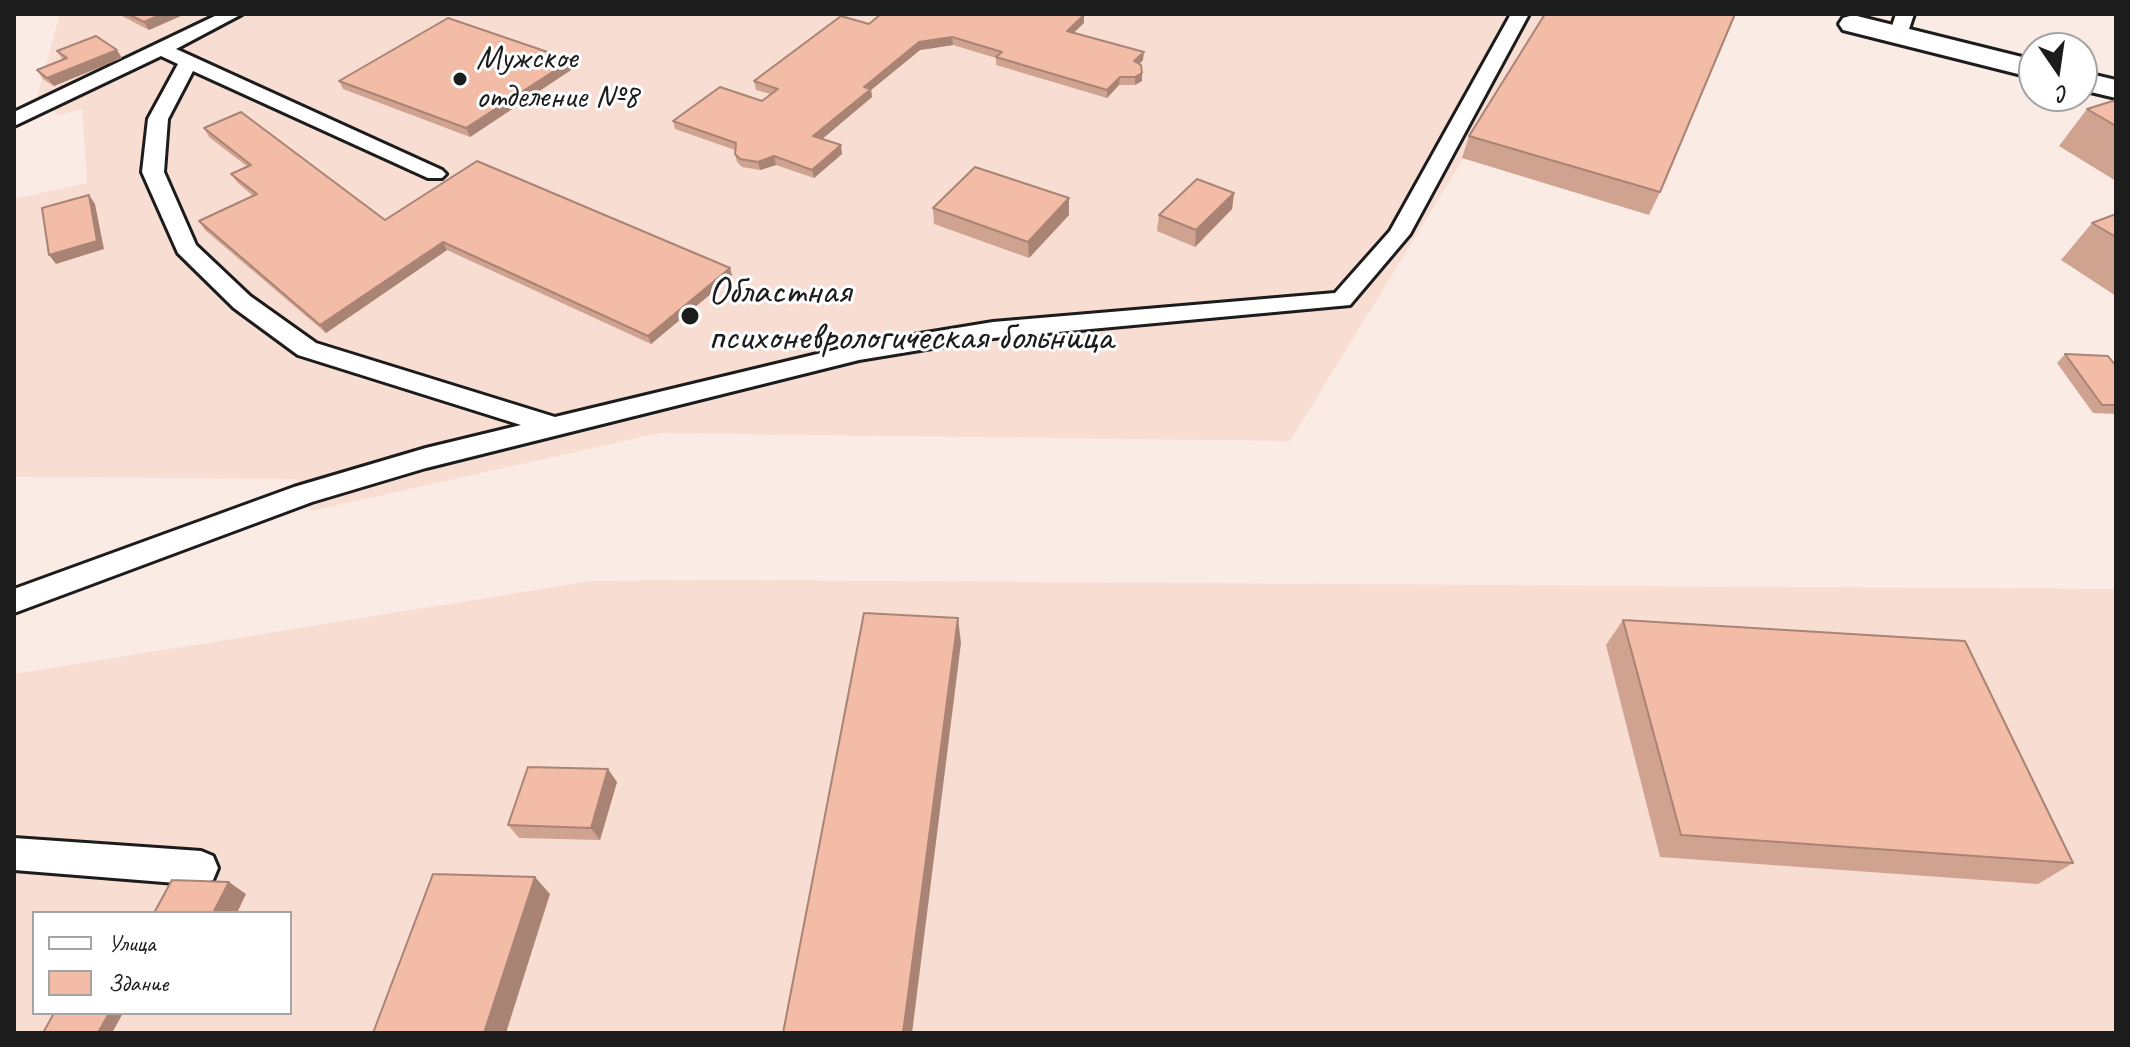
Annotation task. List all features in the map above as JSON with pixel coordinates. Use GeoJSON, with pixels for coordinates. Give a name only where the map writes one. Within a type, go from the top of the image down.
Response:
{"type":"FeatureCollection","features":[{"type":"Feature","properties":{"kind":"street"},"geometry":{"type":"LineString","coordinates":[[1853,24],[1901,24],[2018,64]]}},
{"type":"Feature","properties":{"kind":"lane"},"geometry":{"type":"LineString","coordinates":[[14,120],[233,14]]}},
{"type":"Feature","properties":{"kind":"lane"},"geometry":{"type":"LineString","coordinates":[[14,601],[304,494],[554,426],[859,352],[993,330],[1342,300],[1399,234],[1520,14]]}},
{"type":"Feature","properties":{"kind":"lane"},"geometry":{"type":"LineString","coordinates":[[161,49],[435,174]]}},
{"type":"Feature","properties":{"kind":"lane"},"geometry":{"type":"LineString","coordinates":[[189,61],[158,119],[153,172],[186,248],[242,302],[307,349],[554,426]]}},
{"type":"Feature","properties":{"kind":"lane"},"geometry":{"type":"LineString","coordinates":[[14,854],[201,868]]}},
{"type":"Feature","properties":{"kind":"shaded area","name":"Областная психоневрологическая больница"},"geometry":{"type":"Polygon","coordinates":[[[60,14],[1552,14],[1290,441],[660,433],[311,511],[297,479],[14,477],[14,199],[87,183],[82,109],[60,115],[36,101],[60,14]]]}},
{"type":"Feature","properties":{"kind":"shaded area"},"geometry":{"type":"Polygon","coordinates":[[[591,581],[2116,589],[2116,1033],[14,1033],[14,674],[591,581]]]}},
{"type":"Feature","properties":{"kind":"building"},"geometry":{"type":"Polygon","coordinates":[[[128,14],[162,14],[144,22],[128,14]]]}},
{"type":"Feature","properties":{"kind":"building"},"geometry":{"type":"Polygon","coordinates":[[[881,14],[1081,14],[1084,15],[1067,31],[1144,52],[1134,61],[1141,65],[1142,73],[1135,77],[1120,77],[1107,90],[996,57],[1002,52],[952,37],[919,42],[864,87],[871,89],[813,136],[841,145],[812,170],[774,156],[758,162],[740,159],[735,154],[736,143],[673,121],[720,87],[762,101],[778,89],[754,81],[841,16],[869,24],[881,14]]]}},
{"type":"Feature","properties":{"kind":"building"},"geometry":{"type":"Polygon","coordinates":[[[1545,14],[1735,14],[1660,192],[1469,136],[1545,14]]]}},
{"type":"Feature","properties":{"kind":"building","name":"Мужское отделение №8"},"geometry":{"type":"Polygon","coordinates":[[[448,18],[571,60],[466,128],[339,81],[448,18]]]}},
{"type":"Feature","properties":{"kind":"building"},"geometry":{"type":"Polygon","coordinates":[[[96,36],[117,50],[47,78],[37,70],[67,58],[57,51],[96,36]]]}},
{"type":"Feature","properties":{"kind":"building"},"geometry":{"type":"Polygon","coordinates":[[[2116,100],[2116,126],[2092,112],[2098,112],[2098,106],[2116,100]]]}},
{"type":"Feature","properties":{"kind":"building"},"geometry":{"type":"Polygon","coordinates":[[[241,112],[385,220],[477,161],[730,268],[648,336],[443,242],[320,325],[199,221],[257,194],[231,174],[251,165],[204,128],[241,112]]]}},
{"type":"Feature","properties":{"kind":"building"},"geometry":{"type":"Polygon","coordinates":[[[975,167],[1069,198],[1028,242],[933,208],[975,167]]]}},
{"type":"Feature","properties":{"kind":"building"},"geometry":{"type":"Polygon","coordinates":[[[1197,179],[1234,193],[1196,230],[1159,215],[1197,179]]]}},
{"type":"Feature","properties":{"kind":"building"},"geometry":{"type":"Polygon","coordinates":[[[89,195],[97,241],[49,255],[42,208],[89,195]]]}},
{"type":"Feature","properties":{"kind":"building"},"geometry":{"type":"Polygon","coordinates":[[[2116,214],[2116,237],[2092,223],[2116,214]]]}},
{"type":"Feature","properties":{"kind":"building"},"geometry":{"type":"Polygon","coordinates":[[[2065,354],[2108,356],[2116,366],[2116,405],[2102,405],[2065,354]]]}},
{"type":"Feature","properties":{"kind":"building"},"geometry":{"type":"Polygon","coordinates":[[[864,613],[958,618],[903,1033],[783,1033],[864,613]]]}},
{"type":"Feature","properties":{"kind":"building"},"geometry":{"type":"Polygon","coordinates":[[[1623,620],[1965,641],[2073,863],[1681,835],[1623,620]]]}},
{"type":"Feature","properties":{"kind":"building"},"geometry":{"type":"Polygon","coordinates":[[[528,767],[608,769],[591,828],[508,825],[528,767]]]}},
{"type":"Feature","properties":{"kind":"building"},"geometry":{"type":"Polygon","coordinates":[[[433,874],[535,877],[484,1033],[373,1033],[433,874]]]}},
{"type":"Feature","properties":{"kind":"building"},"geometry":{"type":"Polygon","coordinates":[[[172,880],[229,882],[214,911],[155,911],[172,880]]]}},
{"type":"Feature","properties":{"kind":"building"},"geometry":{"type":"Polygon","coordinates":[[[53,1015],[108,1015],[98,1033],[43,1033],[53,1015]]]}},
{"type":"Feature","properties":{"kind":"place","name":"Мужское отделение №8"},"geometry":{"type":"Point","coordinates":[460,79]}},
{"type":"Feature","properties":{"kind":"place","name":"Областная психоневрологическая больница"},"geometry":{"type":"Point","coordinates":[690,316]}}]}
